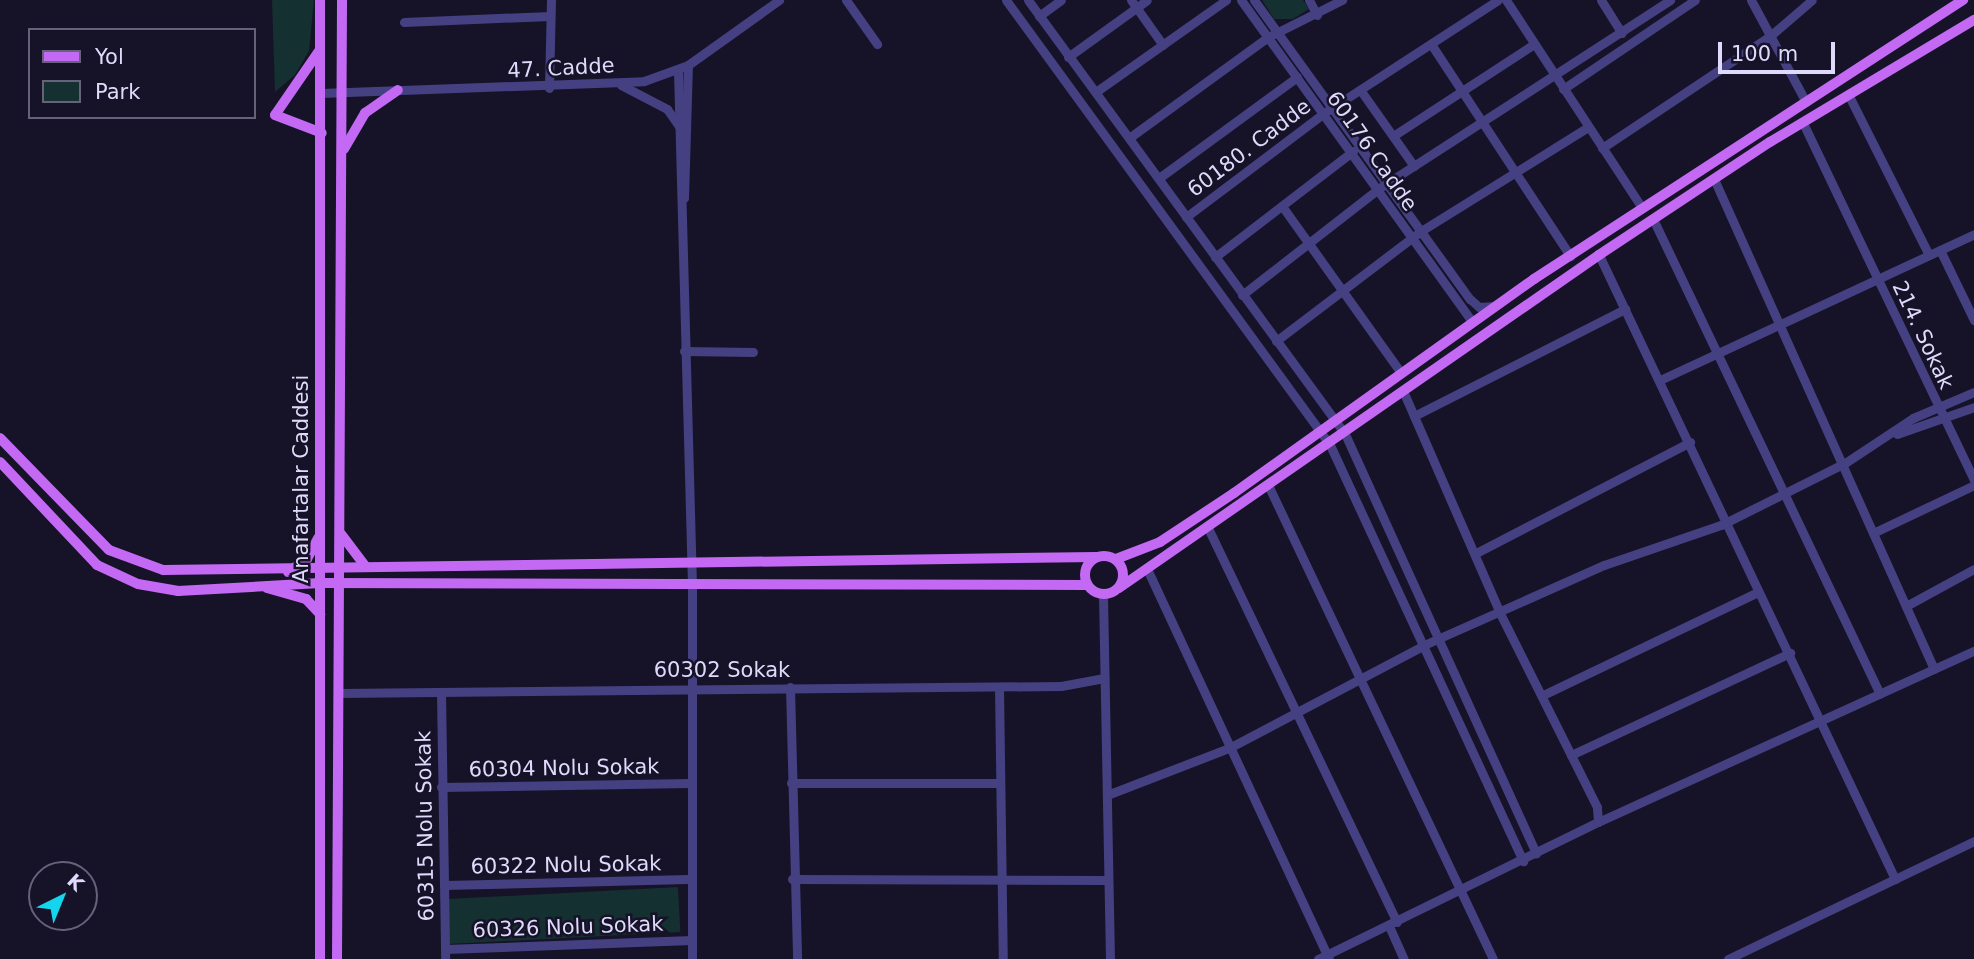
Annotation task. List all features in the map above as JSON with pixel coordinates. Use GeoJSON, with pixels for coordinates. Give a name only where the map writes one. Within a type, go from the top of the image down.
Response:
{"type":"FeatureCollection","features":[{"type":"Feature","properties":{"kind":"main road","name":"Anafartalar Caddesi"},"geometry":{"type":"LineString","coordinates":[[320,0],[320,959]]}},
{"type":"Feature","properties":{"kind":"main road","name":"Anafartalar Caddesi"},"geometry":{"type":"LineString","coordinates":[[337,959],[342,0]]}},
{"type":"Feature","properties":{"kind":"main road"},"geometry":{"type":"LineString","coordinates":[[0,462],[97,565],[138,584],[178,591],[258,586],[320,577],[340,570],[366,568],[691,561],[1116,559],[1160,542],[1472,322],[1642,208],[1963,0]]}},
{"type":"Feature","properties":{"kind":"main road"},"geometry":{"type":"LineString","coordinates":[[0,438],[79,524],[127,561],[163,570],[286,573],[320,577],[339,583],[1087,585],[1103,594],[1148,571],[1653,219],[1803,123],[1974,20]]}},
{"type":"Feature","properties":{"kind":"main road"},"geometry":{"type":"LineString","coordinates":[[320,48],[299,88],[275,115],[322,133]]}},
{"type":"Feature","properties":{"kind":"main road"},"geometry":{"type":"LineString","coordinates":[[342,151],[365,113],[398,90]]}},
{"type":"Feature","properties":{"kind":"main road"},"geometry":{"type":"LineString","coordinates":[[286,573],[307,559],[321,529]]}},
{"type":"Feature","properties":{"kind":"main road"},"geometry":{"type":"LineString","coordinates":[[340,533],[366,568]]}},
{"type":"Feature","properties":{"kind":"main road"},"geometry":{"type":"LineString","coordinates":[[1087,585],[1087,566],[1096,557]]}},
{"type":"Feature","properties":{"kind":"main road"},"geometry":{"type":"LineString","coordinates":[[1116,559],[1123,570],[1119,588]]}},
{"type":"Feature","properties":{"kind":"main road"},"geometry":{"type":"LineString","coordinates":[[258,586],[293,593],[320,614]]}},
{"type":"Feature","properties":{"kind":"street"},"geometry":{"type":"LineString","coordinates":[[549,88],[551,0]]}},
{"type":"Feature","properties":{"kind":"street","name":"47. Cadde"},"geometry":{"type":"LineString","coordinates":[[321,93],[342,90],[549,88],[616,83],[678,71],[779,0]]}},
{"type":"Feature","properties":{"kind":"street"},"geometry":{"type":"LineString","coordinates":[[846,0],[877,44]]}},
{"type":"Feature","properties":{"kind":"street"},"geometry":{"type":"LineString","coordinates":[[1006,0],[1331,445],[1523,861]]}},
{"type":"Feature","properties":{"kind":"street"},"geometry":{"type":"LineString","coordinates":[[1028,0],[1345,435],[1536,854]]}},
{"type":"Feature","properties":{"kind":"street"},"geometry":{"type":"LineString","coordinates":[[1039,16],[1061,0]]}},
{"type":"Feature","properties":{"kind":"street"},"geometry":{"type":"LineString","coordinates":[[1068,57],[1134,4],[1147,0]]}},
{"type":"Feature","properties":{"kind":"street"},"geometry":{"type":"LineString","coordinates":[[1097,92],[1226,0]]}},
{"type":"Feature","properties":{"kind":"street","name":"60176 Cadde"},"geometry":{"type":"LineString","coordinates":[[1241,0],[1353,151],[1472,322]]}},
{"type":"Feature","properties":{"kind":"street"},"geometry":{"type":"LineString","coordinates":[[1254,0],[1470,299],[1479,307],[1496,306]]}},
{"type":"Feature","properties":{"kind":"street"},"geometry":{"type":"LineString","coordinates":[[1309,0],[1317,15]]}},
{"type":"Feature","properties":{"kind":"street"},"geometry":{"type":"LineString","coordinates":[[1129,138],[1268,37],[1317,15],[1342,0]]}},
{"type":"Feature","properties":{"kind":"street","name":"60180. Cadde"},"geometry":{"type":"LineString","coordinates":[[1186,217],[1324,113],[1497,0]]}},
{"type":"Feature","properties":{"kind":"street"},"geometry":{"type":"LineString","coordinates":[[1506,0],[1642,208]]}},
{"type":"Feature","properties":{"kind":"street"},"geometry":{"type":"LineString","coordinates":[[1601,0],[1622,33]]}},
{"type":"Feature","properties":{"kind":"street"},"geometry":{"type":"LineString","coordinates":[[1242,295],[1378,189],[1389,186],[1414,166],[1556,78],[1670,0]]}},
{"type":"Feature","properties":{"kind":"street"},"geometry":{"type":"LineString","coordinates":[[1563,89],[1695,0]]}},
{"type":"Feature","properties":{"kind":"street"},"geometry":{"type":"LineString","coordinates":[[1751,0],[1806,102]]}},
{"type":"Feature","properties":{"kind":"street"},"geometry":{"type":"LineString","coordinates":[[1602,148],[1770,36],[1812,0]]}},
{"type":"Feature","properties":{"kind":"street"},"geometry":{"type":"LineString","coordinates":[[1134,4],[1163,45]]}},
{"type":"Feature","properties":{"kind":"street"},"geometry":{"type":"LineString","coordinates":[[404,22],[550,16]]}},
{"type":"Feature","properties":{"kind":"street"},"geometry":{"type":"LineString","coordinates":[[1431,44],[1512,172],[1570,256]]}},
{"type":"Feature","properties":{"kind":"street"},"geometry":{"type":"LineString","coordinates":[[1393,136],[1460,89],[1534,44]]}},
{"type":"Feature","properties":{"kind":"street"},"geometry":{"type":"LineString","coordinates":[[688,65],[684,198],[684,351],[692,585],[688,879],[692,959]]}},
{"type":"Feature","properties":{"kind":"street"},"geometry":{"type":"LineString","coordinates":[[678,71],[684,198]]}},
{"type":"Feature","properties":{"kind":"street"},"geometry":{"type":"LineString","coordinates":[[1159,178],[1297,77]]}},
{"type":"Feature","properties":{"kind":"street"},"geometry":{"type":"LineString","coordinates":[[616,83],[649,96],[680,127]]}},
{"type":"Feature","properties":{"kind":"street"},"geometry":{"type":"LineString","coordinates":[[1361,91],[1414,166]]}},
{"type":"Feature","properties":{"kind":"street"},"geometry":{"type":"LineString","coordinates":[[1849,96],[1929,255]]}},
{"type":"Feature","properties":{"kind":"street","name":"214. Sokak"},"geometry":{"type":"LineString","coordinates":[[1803,123],[1974,480]]}},
{"type":"Feature","properties":{"kind":"street"},"geometry":{"type":"LineString","coordinates":[[1276,341],[1414,240],[1421,231],[1588,127]]}},
{"type":"Feature","properties":{"kind":"street"},"geometry":{"type":"LineString","coordinates":[[1215,257],[1353,151]]}},
{"type":"Feature","properties":{"kind":"street"},"geometry":{"type":"LineString","coordinates":[[1714,179],[1934,669]]}},
{"type":"Feature","properties":{"kind":"street"},"geometry":{"type":"LineString","coordinates":[[1282,206],[1401,373]]}},
{"type":"Feature","properties":{"kind":"street"},"geometry":{"type":"LineString","coordinates":[[1653,219],[1880,694]]}},
{"type":"Feature","properties":{"kind":"street"},"geometry":{"type":"LineString","coordinates":[[1660,380],[1974,234]]}},
{"type":"Feature","properties":{"kind":"street"},"geometry":{"type":"LineString","coordinates":[[1940,250],[1974,320]]}},
{"type":"Feature","properties":{"kind":"street"},"geometry":{"type":"LineString","coordinates":[[1599,255],[1728,521],[1758,592],[1790,653],[1895,879]]}},
{"type":"Feature","properties":{"kind":"street"},"geometry":{"type":"LineString","coordinates":[[1414,416],[1625,309]]}},
{"type":"Feature","properties":{"kind":"street"},"geometry":{"type":"LineString","coordinates":[[684,351],[752,352]]}},
{"type":"Feature","properties":{"kind":"street"},"geometry":{"type":"LineString","coordinates":[[1107,795],[1229,748],[1360,682],[1424,645],[1604,565],[1728,521],[1842,464],[1897,434],[1938,407],[1974,392]]}},
{"type":"Feature","properties":{"kind":"street"},"geometry":{"type":"LineString","coordinates":[[1404,393],[1478,552],[1500,613],[1597,807],[1598,822]]}},
{"type":"Feature","properties":{"kind":"street"},"geometry":{"type":"LineString","coordinates":[[1897,434],[1974,407]]}},
{"type":"Feature","properties":{"kind":"street"},"geometry":{"type":"LineString","coordinates":[[1478,552],[1690,442]]}},
{"type":"Feature","properties":{"kind":"street"},"geometry":{"type":"LineString","coordinates":[[1873,533],[1974,485]]}},
{"type":"Feature","properties":{"kind":"street"},"geometry":{"type":"LineString","coordinates":[[1269,486],[1493,959]]}},
{"type":"Feature","properties":{"kind":"street"},"geometry":{"type":"LineString","coordinates":[[1208,528],[1393,924],[1404,959]]}},
{"type":"Feature","properties":{"kind":"street"},"geometry":{"type":"LineString","coordinates":[[1906,606],[1974,569]]}},
{"type":"Feature","properties":{"kind":"street"},"geometry":{"type":"LineString","coordinates":[[1148,571],[1325,958],[1598,822],[1822,722],[1974,650]]}},
{"type":"Feature","properties":{"kind":"street"},"geometry":{"type":"LineString","coordinates":[[1543,695],[1758,592]]}},
{"type":"Feature","properties":{"kind":"street"},"geometry":{"type":"LineString","coordinates":[[1103,594],[1110,959]]}},
{"type":"Feature","properties":{"kind":"street"},"geometry":{"type":"LineString","coordinates":[[1571,755],[1790,653]]}},
{"type":"Feature","properties":{"kind":"street","name":"60302 Sokak"},"geometry":{"type":"LineString","coordinates":[[339,692],[691,687],[999,687],[1104,678]]}},
{"type":"Feature","properties":{"kind":"street"},"geometry":{"type":"LineString","coordinates":[[790,687],[797,959]]}},
{"type":"Feature","properties":{"kind":"street"},"geometry":{"type":"LineString","coordinates":[[999,687],[1003,959]]}},
{"type":"Feature","properties":{"kind":"street","name":"60315 Nolu Sokak"},"geometry":{"type":"LineString","coordinates":[[441,692],[445,954]]}},
{"type":"Feature","properties":{"kind":"street","name":"60304 Nolu Sokak"},"geometry":{"type":"LineString","coordinates":[[441,786],[689,783]]}},
{"type":"Feature","properties":{"kind":"street"},"geometry":{"type":"LineString","coordinates":[[791,783],[1000,783]]}},
{"type":"Feature","properties":{"kind":"street"},"geometry":{"type":"LineString","coordinates":[[1728,959],[1974,841]]}},
{"type":"Feature","properties":{"kind":"street","name":"60322 Nolu Sokak"},"geometry":{"type":"LineString","coordinates":[[444,885],[688,879]]}},
{"type":"Feature","properties":{"kind":"street"},"geometry":{"type":"LineString","coordinates":[[793,879],[1108,880]]}},
{"type":"Feature","properties":{"kind":"street","name":"60326 Nolu Sokak"},"geometry":{"type":"LineString","coordinates":[[445,954],[692,940]]}},
{"type":"Feature","properties":{"kind":"green space"},"geometry":{"type":"Polygon","coordinates":[[[272,0],[314,0],[309,51],[295,75],[275,92],[272,0]]]}},
{"type":"Feature","properties":{"kind":"green space"},"geometry":{"type":"Polygon","coordinates":[[[1262,0],[1303,0],[1309,9],[1293,19],[1274,19],[1262,0]]]}},
{"type":"Feature","properties":{"kind":"green space"},"geometry":{"type":"Polygon","coordinates":[[[678,887],[680,932],[450,944],[447,899],[678,887]]]}}]}
